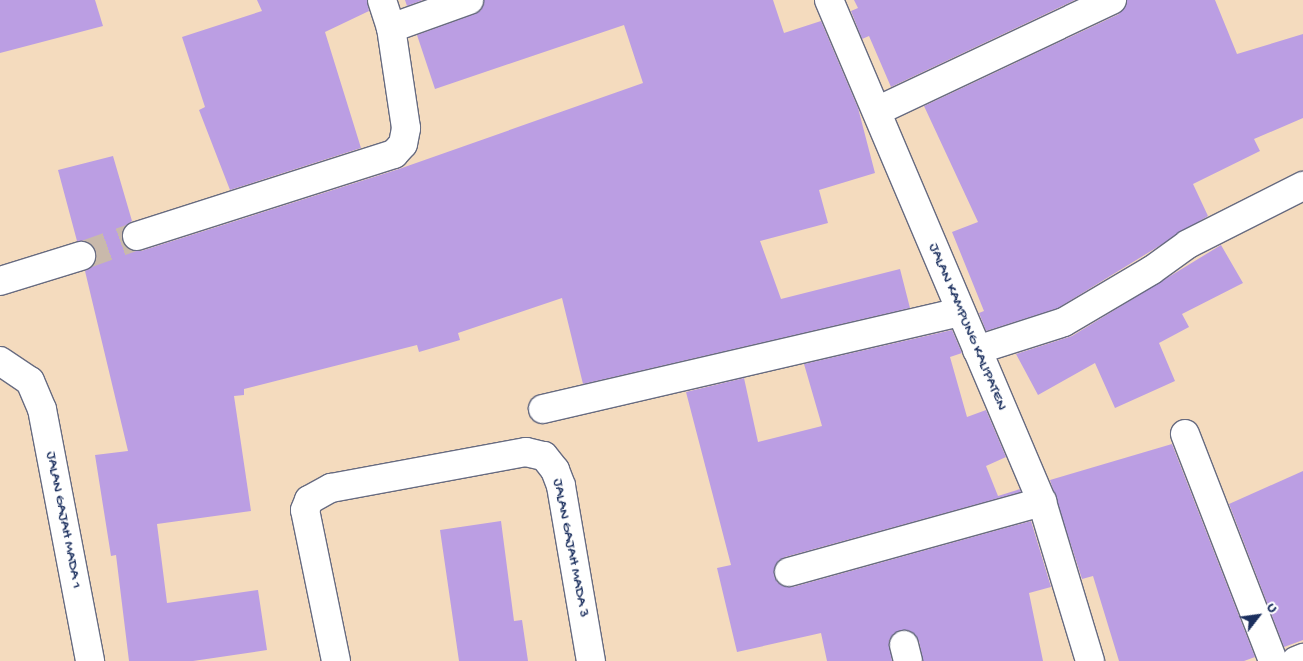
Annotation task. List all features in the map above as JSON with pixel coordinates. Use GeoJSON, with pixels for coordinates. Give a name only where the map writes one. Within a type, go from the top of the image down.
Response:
{"type":"FeatureCollection","features":[{"type":"Feature","properties":{"kind":"street"},"geometry":{"type":"LineString","coordinates":[[137,236],[394,154],[403,144],[406,128],[390,28],[382,0]]}},
{"type":"Feature","properties":{"kind":"street"},"geometry":{"type":"LineString","coordinates":[[390,28],[469,0]]}},
{"type":"Feature","properties":{"kind":"street","name":"JALAN KAMPUNG KALIPATEN"},"geometry":{"type":"LineString","coordinates":[[829,0],[1042,502],[1090,661]]}},
{"type":"Feature","properties":{"kind":"street"},"geometry":{"type":"LineString","coordinates":[[877,111],[1112,0]]}},
{"type":"Feature","properties":{"kind":"street"},"geometry":{"type":"LineString","coordinates":[[977,350],[1064,322],[1152,270],[1188,244],[1303,186]]}},
{"type":"Feature","properties":{"kind":"street"},"geometry":{"type":"LineString","coordinates":[[0,280],[81,256]]}},
{"type":"Feature","properties":{"kind":"street"},"geometry":{"type":"LineString","coordinates":[[543,408],[960,312]]}},
{"type":"Feature","properties":{"kind":"street","name":"JALAN GAJAH MADA 1"},"geometry":{"type":"LineString","coordinates":[[0,361],[30,381],[42,409],[90,661]]}},
{"type":"Feature","properties":{"kind":"street"},"geometry":{"type":"LineString","coordinates":[[1185,434],[1273,661]]}},
{"type":"Feature","properties":{"kind":"street","name":"JALAN GAJAH MADA 3"},"geometry":{"type":"LineString","coordinates":[[336,661],[305,510],[309,500],[331,488],[526,452],[544,456],[555,470],[561,486],[591,661]]}},
{"type":"Feature","properties":{"kind":"street"},"geometry":{"type":"LineString","coordinates":[[789,572],[1042,502]]}},
{"type":"Feature","properties":{"kind":"street"},"geometry":{"type":"LineString","coordinates":[[1296,661],[1303,658]]}},
{"type":"Feature","properties":{"kind":"building"},"geometry":{"type":"Polygon","coordinates":[[[0,0],[95,0],[103,26],[0,53],[0,0]]]}},
{"type":"Feature","properties":{"kind":"building"},"geometry":{"type":"Polygon","coordinates":[[[257,0],[367,0],[369,11],[325,32],[361,148],[230,190],[199,110],[205,107],[182,37],[262,11],[257,0]]]}},
{"type":"Feature","properties":{"kind":"building"},"geometry":{"type":"Polygon","coordinates":[[[405,0],[423,0],[407,6],[405,0]]]}},
{"type":"Feature","properties":{"kind":"building"},"geometry":{"type":"Polygon","coordinates":[[[484,0],[773,0],[784,33],[821,21],[858,108],[875,173],[819,190],[828,223],[760,241],[781,299],[900,269],[910,308],[583,384],[562,298],[458,333],[460,340],[419,352],[417,345],[244,389],[244,395],[234,396],[251,511],[157,524],[167,603],[258,590],[267,650],[193,661],[129,661],[116,555],[111,556],[95,455],[128,451],[85,271],[93,266],[96,252],[91,244],[77,241],[58,170],[113,156],[132,221],[125,226],[122,240],[127,248],[141,251],[399,169],[643,83],[624,25],[435,89],[417,35],[475,14],[481,10],[484,0]]]}},
{"type":"Feature","properties":{"kind":"building"},"geometry":{"type":"Polygon","coordinates":[[[854,0],[1075,0],[891,87],[869,36],[862,39],[851,11],[858,8],[854,0]]]}},
{"type":"Feature","properties":{"kind":"building"},"geometry":{"type":"Polygon","coordinates":[[[1127,0],[1215,0],[1237,54],[1303,34],[1303,118],[1254,139],[1260,151],[1193,184],[1208,216],[1058,308],[986,331],[979,313],[984,311],[952,232],[978,222],[924,106],[1119,14],[1127,0]]]}},
{"type":"Feature","properties":{"kind":"building"},"geometry":{"type":"Polygon","coordinates":[[[1221,245],[1243,283],[1182,314],[1189,327],[1159,343],[1175,381],[1115,408],[1095,363],[1038,395],[1016,354],[1072,336],[1221,245]]]}},
{"type":"Feature","properties":{"kind":"building"},"geometry":{"type":"Polygon","coordinates":[[[952,330],[962,353],[950,357],[967,417],[986,410],[1006,457],[986,466],[998,496],[1020,489],[1021,492],[785,557],[778,561],[774,576],[778,583],[793,587],[1031,521],[1051,587],[1029,593],[1043,661],[923,661],[919,641],[908,630],[900,630],[889,640],[892,661],[827,661],[821,633],[737,652],[717,568],[731,565],[686,392],[744,378],[758,442],[822,426],[804,364],[952,330]]]}},
{"type":"Feature","properties":{"kind":"building"},"geometry":{"type":"Polygon","coordinates":[[[1172,444],[1255,657],[1244,661],[1119,661],[1093,576],[1082,579],[1050,480],[1172,444]]]}},
{"type":"Feature","properties":{"kind":"building"},"geometry":{"type":"Polygon","coordinates":[[[1303,471],[1303,640],[1284,647],[1229,504],[1303,471]]]}},
{"type":"Feature","properties":{"kind":"building"},"geometry":{"type":"Polygon","coordinates":[[[501,521],[514,621],[522,620],[528,661],[459,661],[440,530],[501,521]]]}},
{"type":"Feature","properties":{"kind":"tunnel"},"geometry":{"type":"LineString","coordinates":[[81,256],[137,236]]}}]}
